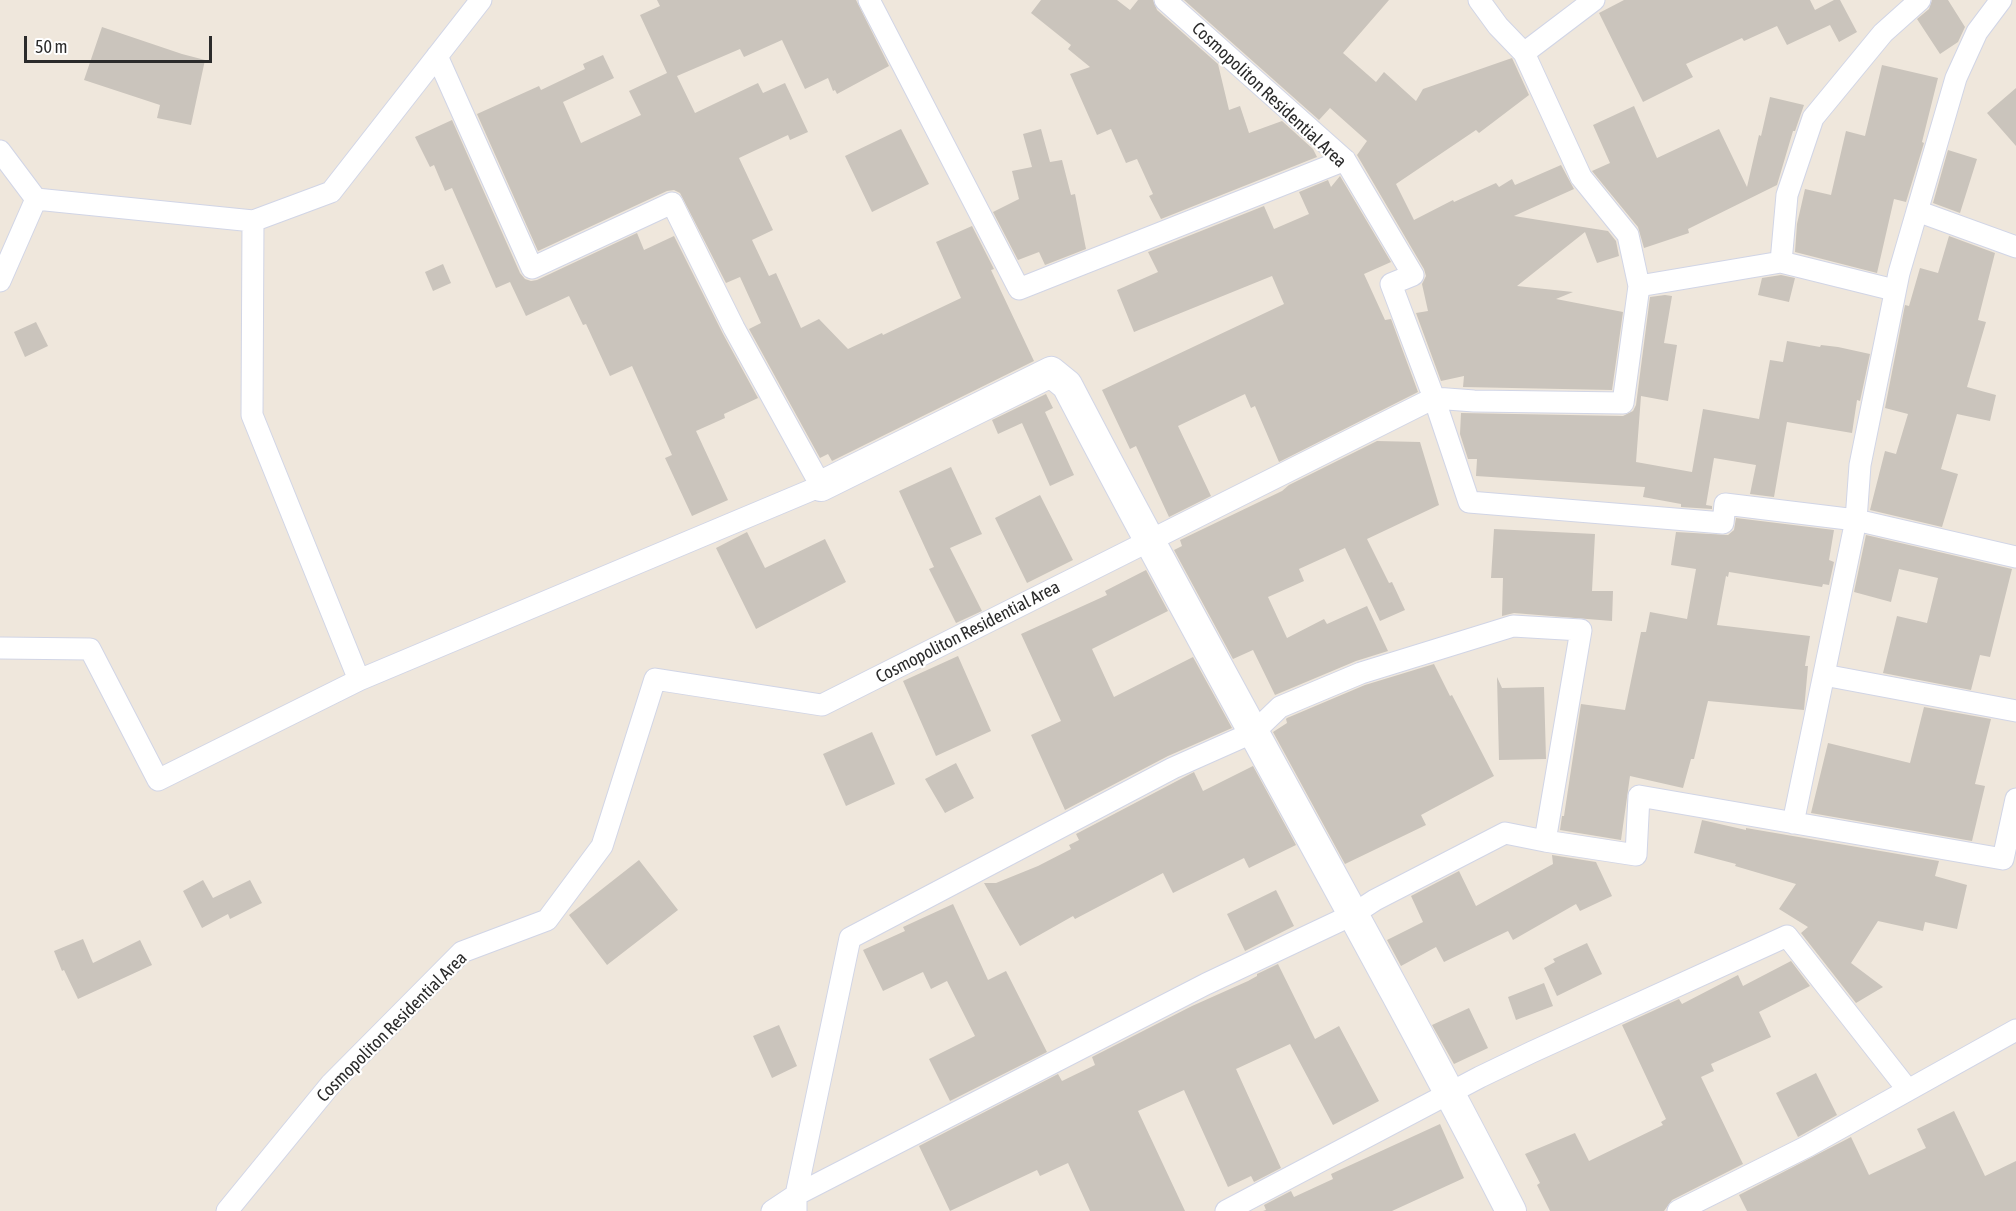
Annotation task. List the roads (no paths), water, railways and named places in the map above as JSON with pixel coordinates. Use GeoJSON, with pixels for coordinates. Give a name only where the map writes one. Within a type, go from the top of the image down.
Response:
{"type":"FeatureCollection","features":[{"type":"Feature","properties":{"kind":"street"},"geometry":{"type":"LineString","coordinates":[[0,151],[36,199],[254,220],[331,192],[481,0]]}},
{"type":"Feature","properties":{"kind":"street"},"geometry":{"type":"LineString","coordinates":[[869,0],[1019,289],[1345,160]]}},
{"type":"Feature","properties":{"kind":"street","name":"Cosmopoliton Residential Area"},"geometry":{"type":"LineString","coordinates":[[227,1211],[331,1084],[462,952],[547,920],[602,846],[655,679],[822,705],[1434,398],[1391,284],[1413,274],[1345,160],[1165,0]]}},
{"type":"Feature","properties":{"kind":"street"},"geometry":{"type":"LineString","coordinates":[[1479,0],[1498,26],[1524,53],[1581,177],[1628,235],[1639,286],[1623,403],[1474,401],[1434,398],[1469,502],[1723,523],[1725,504],[1856,520],[2016,557]]}},
{"type":"Feature","properties":{"kind":"street"},"geometry":{"type":"LineString","coordinates":[[1524,53],[1594,0]]}},
{"type":"Feature","properties":{"kind":"street"},"geometry":{"type":"LineString","coordinates":[[1781,262],[1787,195],[1813,118],[1883,33],[1920,0]]}},
{"type":"Feature","properties":{"kind":"street"},"geometry":{"type":"LineString","coordinates":[[1793,823],[1856,520],[1860,465],[1894,290],[1956,78],[1977,32],[2001,0]]}},
{"type":"Feature","properties":{"kind":"street"},"geometry":{"type":"LineString","coordinates":[[437,56],[532,268],[672,202],[734,328],[821,486]]}},
{"type":"Feature","properties":{"kind":"street"},"geometry":{"type":"LineString","coordinates":[[0,280],[36,199]]}},
{"type":"Feature","properties":{"kind":"street"},"geometry":{"type":"LineString","coordinates":[[1917,211],[2016,247]]}},
{"type":"Feature","properties":{"kind":"street"},"geometry":{"type":"LineString","coordinates":[[254,220],[252,415],[358,680]]}},
{"type":"Feature","properties":{"kind":"street"},"geometry":{"type":"LineString","coordinates":[[1639,286],[1781,262],[1894,290]]}},
{"type":"Feature","properties":{"kind":"street"},"geometry":{"type":"LineString","coordinates":[[0,648],[90,649],[158,780],[358,680],[821,486],[1051,372],[1067,385],[1148,542],[1254,732],[1511,1211]]}},
{"type":"Feature","properties":{"kind":"street"},"geometry":{"type":"LineString","coordinates":[[796,1203],[850,938],[1173,768],[1254,732],[1280,707],[1361,673],[1513,626],[1581,630],[1545,841]]}},
{"type":"Feature","properties":{"kind":"street"},"geometry":{"type":"LineString","coordinates":[[1824,675],[2016,711]]}},
{"type":"Feature","properties":{"kind":"street"},"geometry":{"type":"LineString","coordinates":[[772,1211],[796,1203],[1206,984],[1352,915],[1375,900],[1505,833],[1636,855],[1639,796],[2002,859],[2016,799]]}},
{"type":"Feature","properties":{"kind":"street"},"geometry":{"type":"LineString","coordinates":[[1226,1211],[1449,1093],[1532,1052],[1787,936],[1908,1090]]}},
{"type":"Feature","properties":{"kind":"street"},"geometry":{"type":"LineString","coordinates":[[1678,1211],[1808,1146],[2016,1030]]}}]}
